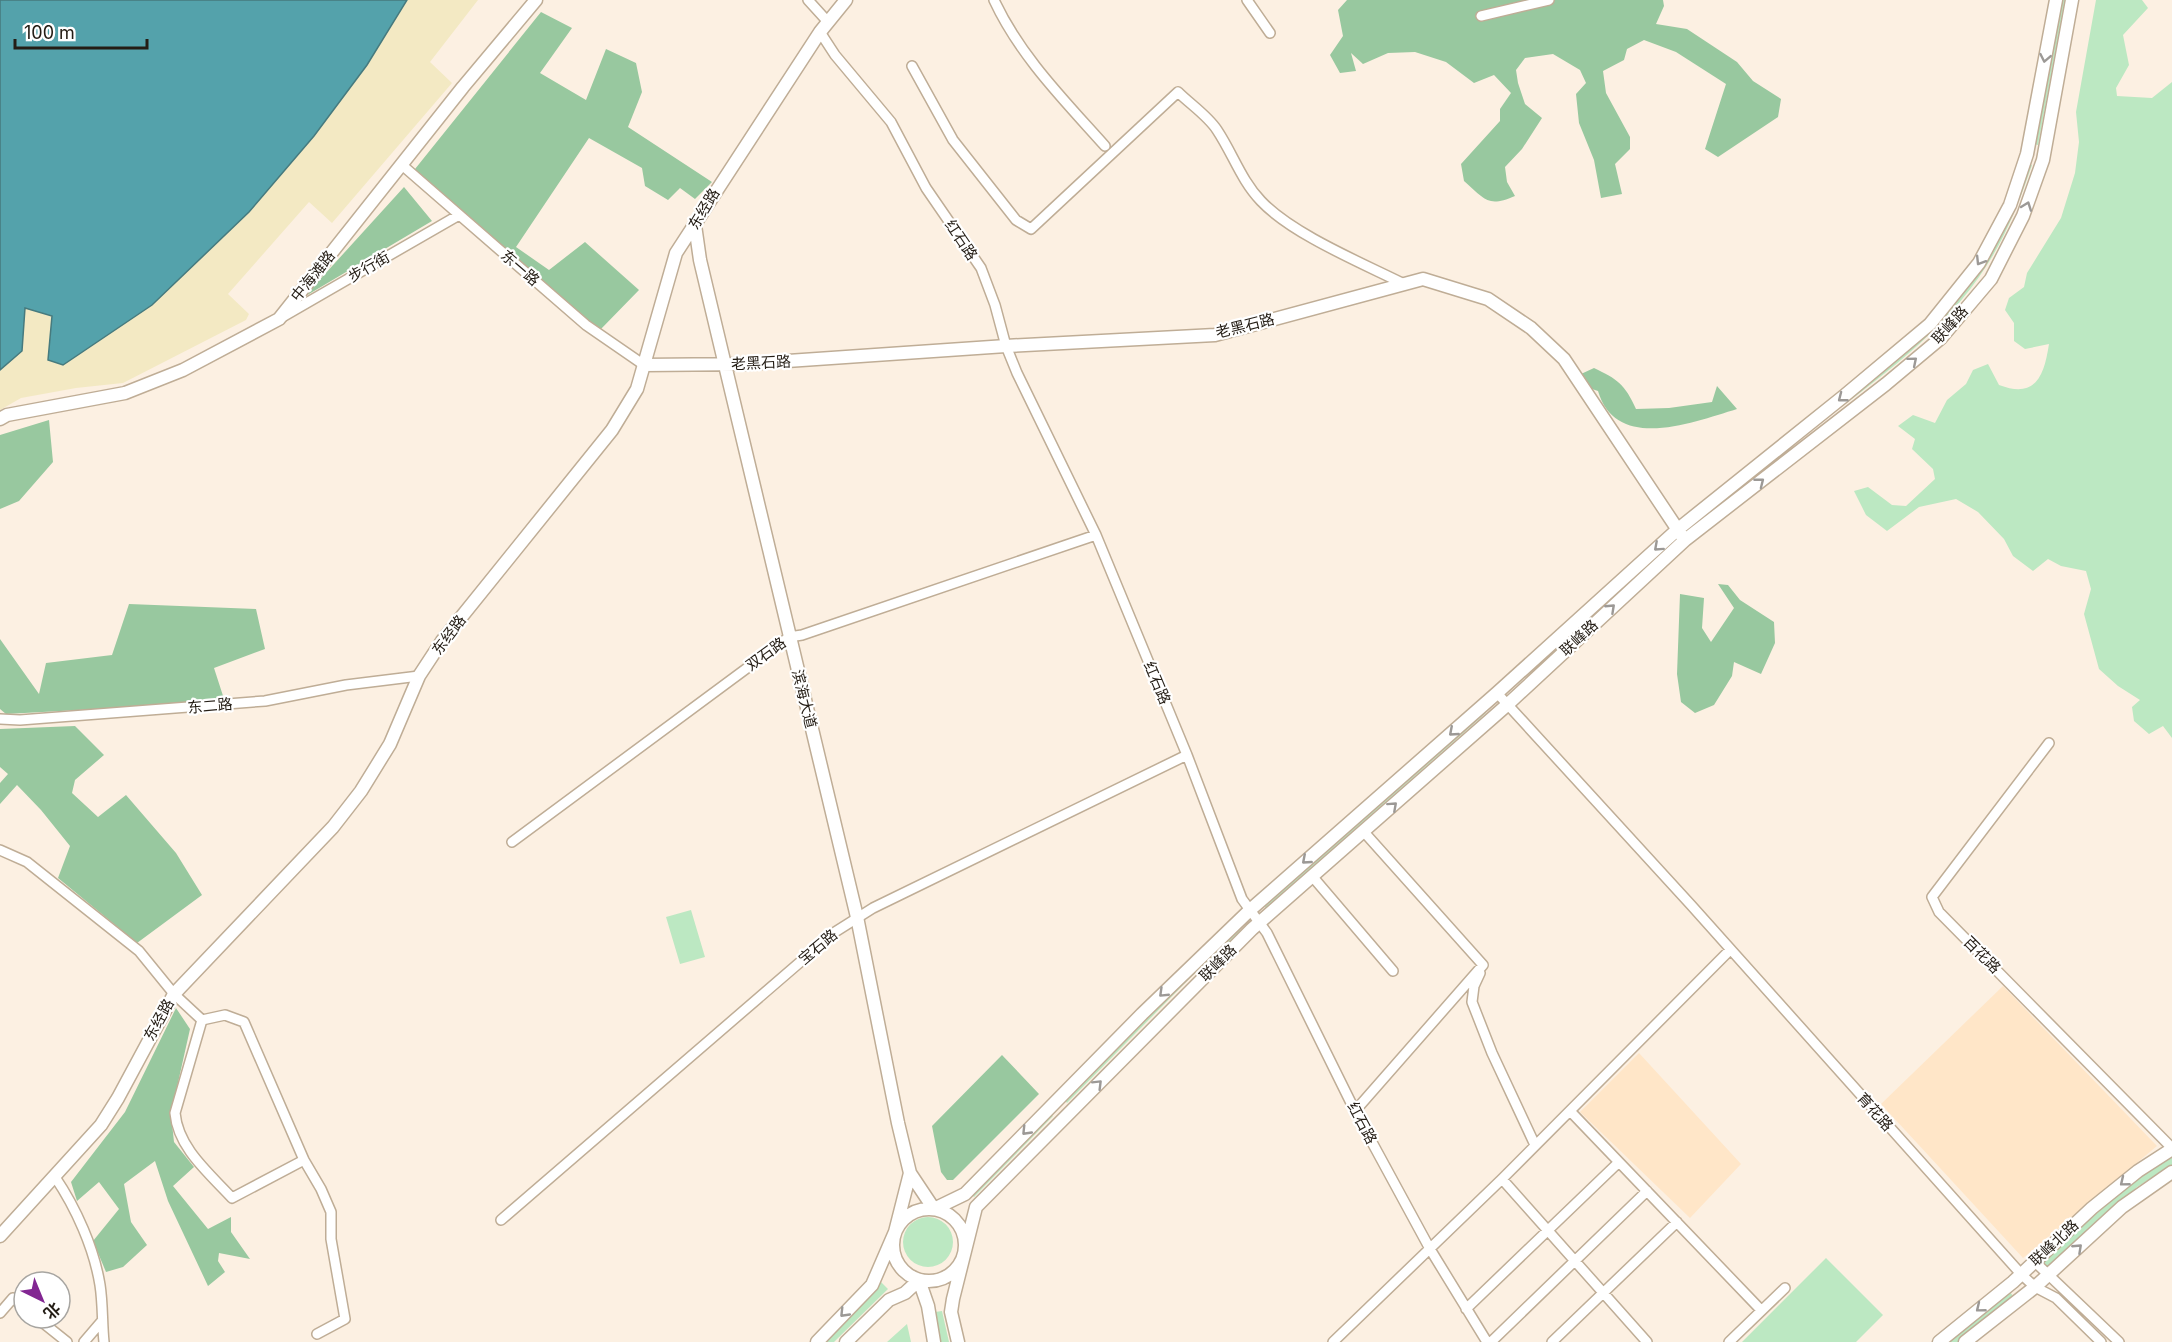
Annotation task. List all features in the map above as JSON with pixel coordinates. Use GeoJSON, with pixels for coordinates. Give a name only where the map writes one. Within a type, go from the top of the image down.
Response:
{"type":"FeatureCollection","features":[{"type":"Feature","properties":{"kind":"main road","name":"中海滩路"},"geometry":{"type":"LineString","coordinates":[[0,419],[7,415],[125,393],[183,370],[279,319],[463,87],[536,0]]}},
{"type":"Feature","properties":{"kind":"main road","name":"东经路"},"geometry":{"type":"LineString","coordinates":[[0,1236],[101,1125],[174,994],[333,827],[354,800],[390,744],[419,676],[442,642],[612,430],[637,389],[675,254],[824,27],[846,0]]}},
{"type":"Feature","properties":{"kind":"main road","name":"联峰路"},"geometry":{"type":"LineString","coordinates":[[934,1209],[965,1194],[1142,1014],[1250,910],[1497,693],[1930,324],[1979,263],[2010,205],[2027,154],[2056,0]]}},
{"type":"Feature","properties":{"kind":"main road","name":"联峰路"},"geometry":{"type":"LineString","coordinates":[[965,1252],[976,1207],[1259,923],[1507,705],[1681,535],[1886,384],[1941,338],[1991,279],[2023,216],[2043,160],[2072,0]]}},
{"type":"Feature","properties":{"kind":"main road","name":"滨海大道"},"geometry":{"type":"LineString","coordinates":[[695,225],[700,260],[857,917],[898,1124],[910,1173]]}},
{"type":"Feature","properties":{"kind":"main road","name":"老黑石路"},"geometry":{"type":"LineString","coordinates":[[644,365],[725,365],[1215,335],[1423,279],[1488,299],[1531,328],[1564,359],[1681,535]]}},
{"type":"Feature","properties":{"kind":"main road","name":"联峰北路"},"geometry":{"type":"LineString","coordinates":[[1940,1342],[2035,1262],[2092,1208],[2138,1171],[2172,1149]]}},
{"type":"Feature","properties":{"kind":"main road","name":"联峰北路"},"geometry":{"type":"LineString","coordinates":[[1965,1342],[2035,1287],[2122,1207],[2172,1172]]}},
{"type":"Feature","properties":{"kind":"main road"},"geometry":{"type":"LineString","coordinates":[[910,1173],[934,1209]]}},
{"type":"Feature","properties":{"kind":"main road"},"geometry":{"type":"LineString","coordinates":[[910,1173],[892,1244],[894,1256],[900,1267],[908,1275],[931,1282],[943,1279],[953,1272],[961,1263],[965,1252]]}},
{"type":"Feature","properties":{"kind":"main road"},"geometry":{"type":"LineString","coordinates":[[817,1342],[872,1285],[901,1222],[910,1214],[922,1209],[934,1209],[955,1219],[962,1229],[965,1240],[965,1252],[951,1312],[958,1342]]}},
{"type":"Feature","properties":{"kind":"main road"},"geometry":{"type":"LineString","coordinates":[[846,1342],[889,1300],[905,1293],[919,1280]]}},
{"type":"Feature","properties":{"kind":"main road"},"geometry":{"type":"LineString","coordinates":[[919,1280],[928,1306],[934,1342]]}},
{"type":"Feature","properties":{"kind":"street","name":"红石路"},"geometry":{"type":"LineString","coordinates":[[808,0],[824,27],[835,55],[891,122],[926,188],[981,268],[1017,373],[1096,535],[1187,755],[1242,899],[1267,933],[1355,1111],[1430,1249],[1489,1342]]}},
{"type":"Feature","properties":{"kind":"street"},"geometry":{"type":"LineString","coordinates":[[994,0],[1032,63],[1105,146]]}},
{"type":"Feature","properties":{"kind":"street"},"geometry":{"type":"LineString","coordinates":[[1247,0],[1270,33]]}},
{"type":"Feature","properties":{"kind":"street"},"geometry":{"type":"LineString","coordinates":[[1481,16],[1549,0]]}},
{"type":"Feature","properties":{"kind":"street"},"geometry":{"type":"LineString","coordinates":[[912,66],[953,140],[1016,220],[1031,229],[1178,92],[1217,129],[1243,179],[1262,202],[1286,221],[1323,243],[1404,284]]}},
{"type":"Feature","properties":{"kind":"street","name":"东一路"},"geometry":{"type":"LineString","coordinates":[[402,165],[586,325],[644,365]]}},
{"type":"Feature","properties":{"kind":"street","name":"步行街"},"geometry":{"type":"LineString","coordinates":[[279,319],[459,215]]}},
{"type":"Feature","properties":{"kind":"street","name":"双石路"},"geometry":{"type":"LineString","coordinates":[[512,842],[789,637],[802,635],[1096,535]]}},
{"type":"Feature","properties":{"kind":"street","name":"东二路"},"geometry":{"type":"LineString","coordinates":[[0,720],[265,701],[346,685],[419,676]]}},
{"type":"Feature","properties":{"kind":"street","name":"育花路"},"geometry":{"type":"LineString","coordinates":[[1497,693],[1691,905],[2021,1274],[2035,1287],[2056,1298],[2101,1342]]}},
{"type":"Feature","properties":{"kind":"street","name":"百花路"},"geometry":{"type":"LineString","coordinates":[[2049,743],[1932,897],[1939,912],[2172,1149]]}},
{"type":"Feature","properties":{"kind":"street","name":"宝石路"},"geometry":{"type":"LineString","coordinates":[[501,1220],[826,940],[857,917],[1187,755]]}},
{"type":"Feature","properties":{"kind":"street"},"geometry":{"type":"LineString","coordinates":[[1364,832],[1483,965]]}},
{"type":"Feature","properties":{"kind":"street"},"geometry":{"type":"LineString","coordinates":[[0,850],[27,862],[139,951],[174,994],[202,1020]]}},
{"type":"Feature","properties":{"kind":"street"},"geometry":{"type":"LineString","coordinates":[[1312,876],[1393,971]]}},
{"type":"Feature","properties":{"kind":"street"},"geometry":{"type":"LineString","coordinates":[[1333,1342],[1502,1179],[1730,950]]}},
{"type":"Feature","properties":{"kind":"street"},"geometry":{"type":"LineString","coordinates":[[1355,1111],[1483,965]]}},
{"type":"Feature","properties":{"kind":"street"},"geometry":{"type":"LineString","coordinates":[[1483,965],[1474,986],[1472,1002],[1492,1053],[1535,1145]]}},
{"type":"Feature","properties":{"kind":"street"},"geometry":{"type":"LineString","coordinates":[[202,1020],[225,1015],[244,1022],[304,1160],[331,1212],[331,1239],[345,1319],[316,1334]]}},
{"type":"Feature","properties":{"kind":"street"},"geometry":{"type":"LineString","coordinates":[[202,1020],[175,1113],[177,1128],[193,1156],[232,1198],[304,1160]]}},
{"type":"Feature","properties":{"kind":"street"},"geometry":{"type":"LineString","coordinates":[[1570,1111],[1761,1310]]}},
{"type":"Feature","properties":{"kind":"street"},"geometry":{"type":"LineString","coordinates":[[1467,1309],[1619,1162]]}},
{"type":"Feature","properties":{"kind":"street"},"geometry":{"type":"LineString","coordinates":[[55,1177],[68,1195],[97,1267],[101,1288],[104,1342]]}},
{"type":"Feature","properties":{"kind":"street"},"geometry":{"type":"LineString","coordinates":[[1502,1179],[1647,1342]]}},
{"type":"Feature","properties":{"kind":"street"},"geometry":{"type":"LineString","coordinates":[[1489,1342],[1647,1191]]}},
{"type":"Feature","properties":{"kind":"street"},"geometry":{"type":"LineString","coordinates":[[1552,1342],[1677,1222]]}},
{"type":"Feature","properties":{"kind":"street"},"geometry":{"type":"LineString","coordinates":[[2035,1262],[2119,1342]]}},
{"type":"Feature","properties":{"kind":"street"},"geometry":{"type":"LineString","coordinates":[[1729,1342],[1785,1288]]}},
{"type":"Feature","properties":{"kind":"street"},"geometry":{"type":"LineString","coordinates":[[0,1312],[12,1299]]}},
{"type":"Feature","properties":{"kind":"street"},"geometry":{"type":"LineString","coordinates":[[84,1342],[102,1321]]}},
{"type":"Feature","properties":{"kind":"street"},"geometry":{"type":"LineString","coordinates":[[52,1330],[67,1342]]}},
{"type":"Feature","properties":{"kind":"shaded area"},"geometry":{"type":"Polygon","coordinates":[[[2003,986],[2157,1146],[2023,1258],[1881,1104],[2003,986]]]}},
{"type":"Feature","properties":{"kind":"shaded area"},"geometry":{"type":"Polygon","coordinates":[[[1639,1053],[1741,1164],[1690,1218],[1580,1112],[1639,1053]]]}},
{"type":"Feature","properties":{"kind":"green space"},"geometry":{"type":"Polygon","coordinates":[[[1347,0],[1663,0],[1664,6],[1656,24],[1687,29],[1737,62],[1753,81],[1781,99],[1778,117],[1718,157],[1705,149],[1726,84],[1676,52],[1644,40],[1627,49],[1624,60],[1603,71],[1606,93],[1630,137],[1630,149],[1615,164],[1622,194],[1601,198],[1594,160],[1579,123],[1576,94],[1586,83],[1580,70],[1553,54],[1525,58],[1516,70],[1518,83],[1525,104],[1542,118],[1522,149],[1505,167],[1507,182],[1515,196],[1506,200],[1487,200],[1464,181],[1461,164],[1500,121],[1500,109],[1511,93],[1494,75],[1474,83],[1446,62],[1415,52],[1388,53],[1363,64],[1351,53],[1356,71],[1340,73],[1330,55],[1343,36],[1338,10],[1347,0]]]}},
{"type":"Feature","properties":{"kind":"green space"},"geometry":{"type":"Polygon","coordinates":[[[2061,0],[2065,0],[2038,145],[2033,144],[2061,0]]]}},
{"type":"Feature","properties":{"kind":"green space"},"geometry":{"type":"Polygon","coordinates":[[[2096,0],[2142,0],[2148,8],[2123,35],[2129,65],[2116,88],[2117,96],[2152,98],[2172,82],[2172,738],[2163,726],[2149,734],[2134,721],[2132,707],[2140,700],[2118,686],[2099,669],[2084,614],[2091,589],[2086,571],[2061,566],[2048,559],[2033,571],[2013,556],[2004,539],[1978,512],[1956,499],[1919,507],[1887,531],[1866,515],[1854,491],[1868,487],[1892,505],[1906,506],[1935,479],[1933,469],[1912,449],[1915,439],[1898,426],[1913,415],[1935,423],[1947,400],[1966,384],[1973,370],[1988,364],[1999,385],[2012,389],[2030,387],[2041,375],[2049,344],[2025,349],[2014,341],[2014,323],[2005,310],[2009,298],[2024,287],[2027,273],[2061,218],[2075,173],[2079,142],[2076,112],[2096,0]]]}},
{"type":"Feature","properties":{"kind":"green space"},"geometry":{"type":"Polygon","coordinates":[[[541,12],[572,28],[540,73],[586,100],[606,49],[636,63],[642,92],[628,127],[712,182],[695,199],[680,188],[668,200],[645,186],[642,168],[589,138],[516,247],[549,270],[585,242],[639,290],[600,330],[411,174],[541,12]]]}},
{"type":"Feature","properties":{"kind":"green space"},"geometry":{"type":"Polygon","coordinates":[[[2028,164],[2032,165],[2007,229],[1970,290],[1909,354],[1815,427],[1813,424],[1951,305],[2028,164]]]}},
{"type":"Feature","properties":{"kind":"green space"},"geometry":{"type":"Polygon","coordinates":[[[404,187],[432,221],[304,297],[404,187]]]}},
{"type":"Feature","properties":{"kind":"green space"},"geometry":{"type":"Polygon","coordinates":[[[1594,368],[1620,383],[1636,409],[1669,408],[1712,402],[1717,386],[1737,409],[1700,420],[1658,428],[1639,427],[1621,422],[1607,410],[1598,391],[1586,387],[1581,374],[1594,368]]]}},
{"type":"Feature","properties":{"kind":"green space"},"geometry":{"type":"Polygon","coordinates":[[[49,420],[53,462],[19,501],[0,509],[0,435],[49,420]]]}},
{"type":"Feature","properties":{"kind":"green space"},"geometry":{"type":"Polygon","coordinates":[[[1650,558],[1653,561],[1511,690],[1508,687],[1650,558]]]}},
{"type":"Feature","properties":{"kind":"green space"},"geometry":{"type":"Polygon","coordinates":[[[1718,584],[1728,585],[1740,600],[1774,622],[1775,643],[1761,674],[1734,662],[1732,676],[1714,705],[1695,713],[1681,702],[1677,674],[1680,594],[1704,598],[1702,628],[1711,642],[1734,608],[1718,584]]]}},
{"type":"Feature","properties":{"kind":"green space"},"geometry":{"type":"Polygon","coordinates":[[[129,604],[256,609],[265,649],[214,668],[225,702],[6,714],[0,709],[0,639],[39,694],[46,663],[112,655],[129,604]]]}},
{"type":"Feature","properties":{"kind":"green space"},"geometry":{"type":"Polygon","coordinates":[[[1483,709],[1486,713],[1266,908],[1263,905],[1483,709]]]}},
{"type":"Feature","properties":{"kind":"green space"},"geometry":{"type":"Polygon","coordinates":[[[75,726],[104,755],[75,780],[72,793],[98,817],[126,795],[176,853],[202,895],[137,943],[58,878],[70,846],[17,785],[0,804],[0,783],[8,774],[0,767],[0,729],[75,726]]]}},
{"type":"Feature","properties":{"kind":"green space"},"geometry":{"type":"Polygon","coordinates":[[[691,910],[705,957],[680,964],[666,917],[691,910]]]}},
{"type":"Feature","properties":{"kind":"green space"},"geometry":{"type":"Polygon","coordinates":[[[1238,928],[1241,931],[1191,977],[1067,1103],[1064,1099],[1238,928]]]}},
{"type":"Feature","properties":{"kind":"green space"},"geometry":{"type":"Polygon","coordinates":[[[176,1008],[190,1029],[171,1114],[174,1142],[194,1167],[173,1186],[208,1229],[231,1217],[231,1232],[250,1259],[219,1253],[218,1261],[225,1272],[208,1286],[168,1201],[155,1161],[124,1184],[131,1222],[147,1245],[123,1267],[106,1272],[93,1241],[119,1209],[99,1182],[77,1201],[71,1182],[125,1112],[176,1008]]]}},
{"type":"Feature","properties":{"kind":"green space"},"geometry":{"type":"Polygon","coordinates":[[[1002,1055],[1039,1094],[953,1180],[947,1180],[941,1172],[932,1126],[1002,1055]]]}},
{"type":"Feature","properties":{"kind":"green space"},"geometry":{"type":"Polygon","coordinates":[[[1050,1113],[1053,1116],[974,1197],[970,1193],[1050,1113]]]}},
{"type":"Feature","properties":{"kind":"green space"},"geometry":{"type":"Polygon","coordinates":[[[2172,1155],[2172,1165],[2137,1187],[2047,1268],[2041,1263],[2132,1182],[2172,1155]]]}},
{"type":"Feature","properties":{"kind":"green space"},"geometry":{"type":"Polygon","coordinates":[[[928,1217],[946,1224],[953,1242],[946,1260],[928,1267],[910,1260],[903,1242],[910,1224],[928,1217]]]}},
{"type":"Feature","properties":{"kind":"green space"},"geometry":{"type":"Polygon","coordinates":[[[1826,1258],[1883,1315],[1856,1342],[1742,1342],[1826,1258]]]}},
{"type":"Feature","properties":{"kind":"green space"},"geometry":{"type":"Polygon","coordinates":[[[881,1282],[888,1289],[834,1342],[824,1342],[881,1282]]]}},
{"type":"Feature","properties":{"kind":"green space"},"geometry":{"type":"Polygon","coordinates":[[[2010,1292],[2013,1296],[1959,1342],[1947,1342],[2010,1292]]]}},
{"type":"Feature","properties":{"kind":"green space"},"geometry":{"type":"Polygon","coordinates":[[[942,1311],[949,1342],[941,1342],[935,1312],[942,1311]]]}},
{"type":"Feature","properties":{"kind":"green space"},"geometry":{"type":"Polygon","coordinates":[[[907,1324],[911,1342],[887,1342],[907,1324]]]}},
{"type":"Feature","properties":{"kind":"sand"},"geometry":{"type":"Polygon","coordinates":[[[407,0],[478,0],[430,62],[452,83],[332,223],[309,202],[228,294],[249,314],[246,320],[123,383],[76,388],[21,398],[0,410],[0,370],[22,351],[24,308],[52,316],[48,360],[152,305],[249,212],[314,136],[367,65],[407,0]]]}},
{"type":"Feature","properties":{"kind":"water"},"geometry":{"type":"Polygon","coordinates":[[[0,0],[407,0],[367,65],[314,136],[249,212],[152,305],[63,365],[48,360],[52,316],[25,308],[22,351],[0,370],[0,0]]]}}]}
